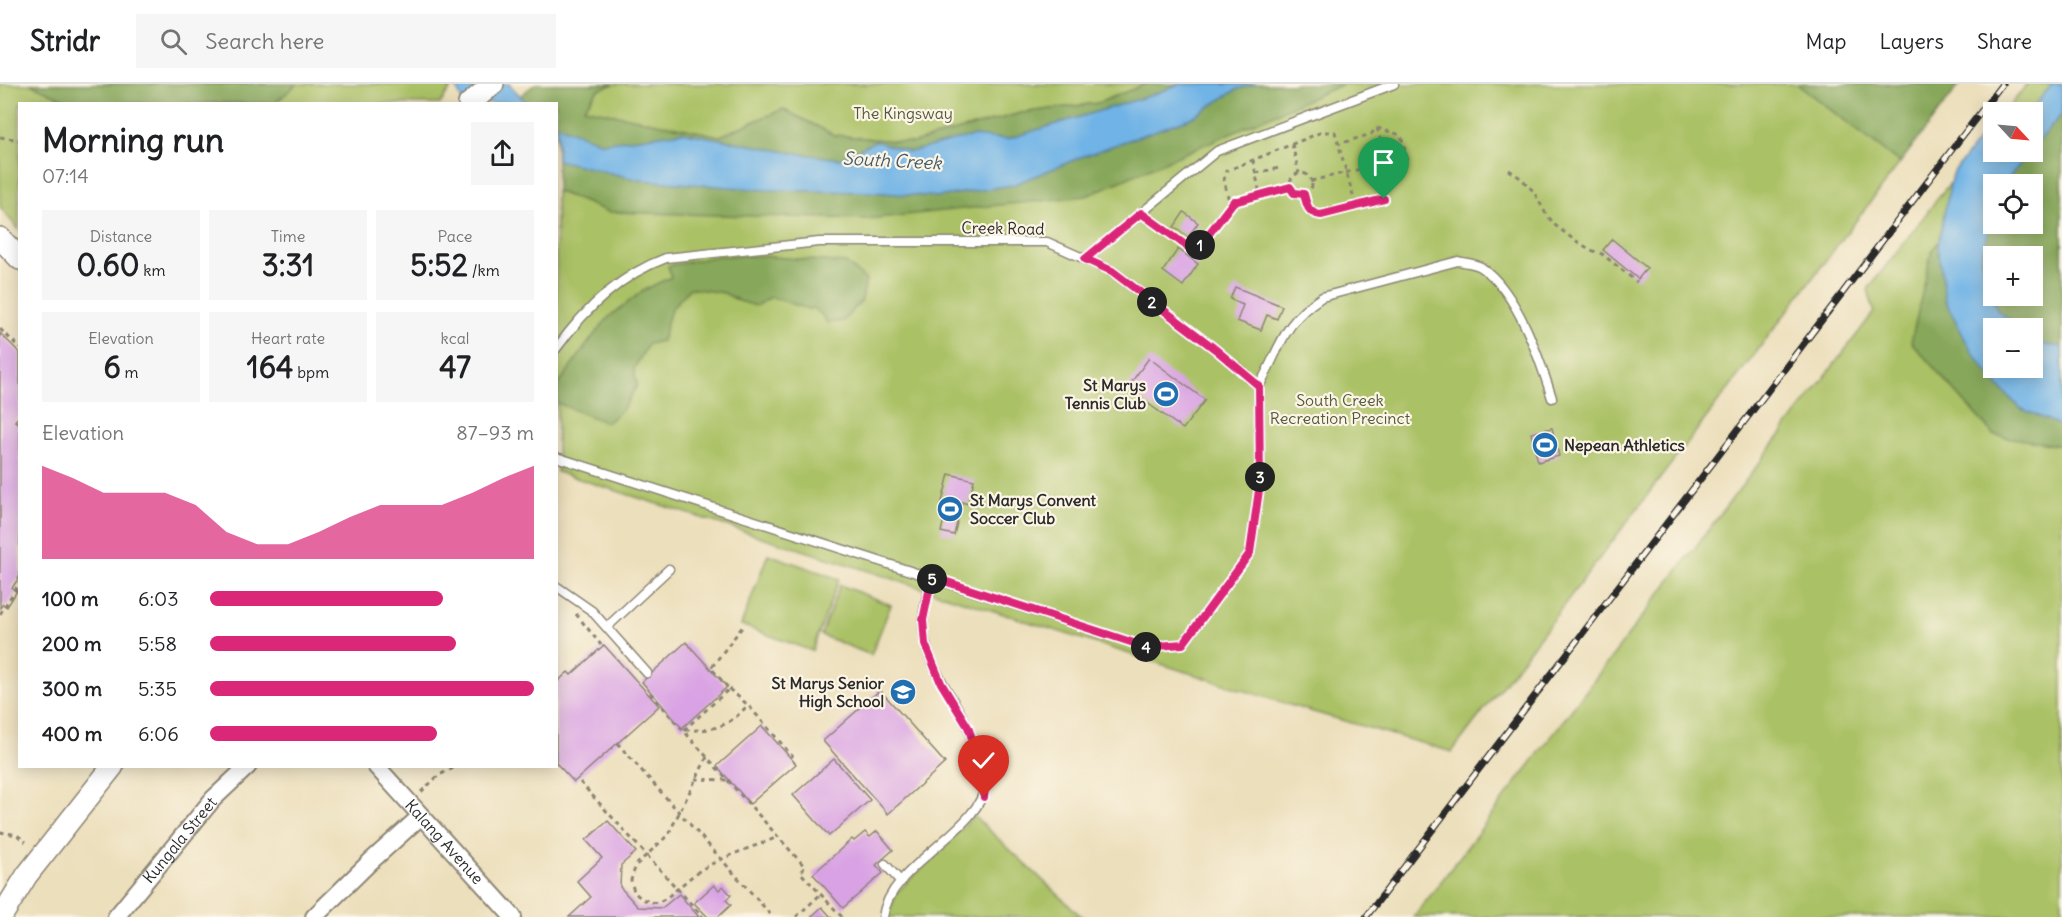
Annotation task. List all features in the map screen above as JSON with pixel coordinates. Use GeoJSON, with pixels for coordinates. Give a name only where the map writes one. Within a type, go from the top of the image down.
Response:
{"type":"FeatureCollection","features":[{"type":"Feature","properties":{"kind":"street"},"geometry":{"type":"LineString","coordinates":[[471,102],[493,84]]}},
{"type":"Feature","properties":{"kind":"street"},"geometry":{"type":"LineString","coordinates":[[0,238],[18,258]]}},
{"type":"Feature","properties":{"kind":"street"},"geometry":{"type":"LineString","coordinates":[[1,917],[27,875],[111,768]]}},
{"type":"Feature","properties":{"kind":"street","name":"Kungala Street"},"geometry":{"type":"LineString","coordinates":[[116,917],[213,799],[246,768]]}},
{"type":"Feature","properties":{"kind":"street","name":"Kalang Avenue"},"geometry":{"type":"LineString","coordinates":[[378,768],[513,917]]}},
{"type":"Feature","properties":{"kind":"street"},"geometry":{"type":"LineString","coordinates":[[314,917],[369,862],[421,816]]}},
{"type":"Feature","properties":{"kind":"lane"},"geometry":{"type":"LineString","coordinates":[[1085,259],[1217,151],[1394,84]]}},
{"type":"Feature","properties":{"kind":"lane","name":"Creek Road"},"geometry":{"type":"LineString","coordinates":[[558,347],[599,300],[645,266],[666,258],[819,242],[1047,242],[1112,271],[1215,349],[1259,386]]}},
{"type":"Feature","properties":{"kind":"lane"},"geometry":{"type":"LineString","coordinates":[[558,458],[1146,647],[1183,644],[1250,553],[1260,483],[1259,386],[1290,324],[1305,308],[1322,297],[1458,261],[1479,265],[1500,283],[1538,353],[1552,398]]}},
{"type":"Feature","properties":{"kind":"lane"},"geometry":{"type":"LineString","coordinates":[[607,627],[669,569]]}},
{"type":"Feature","properties":{"kind":"lane"},"geometry":{"type":"LineString","coordinates":[[883,917],[889,896],[969,817],[984,797],[986,779],[968,727],[941,683],[925,644],[923,620],[932,577]]}},
{"type":"Feature","properties":{"kind":"lane"},"geometry":{"type":"LineString","coordinates":[[558,587],[592,611],[647,673]]}},
{"type":"Feature","properties":{"kind":"lane"},"geometry":{"type":"LineString","coordinates":[[885,864],[901,882]]}},
{"type":"Feature","properties":{"kind":"path"},"geometry":{"type":"LineString","coordinates":[[1339,144],[1371,134],[1377,128]]}},
{"type":"Feature","properties":{"kind":"path"},"geometry":{"type":"LineString","coordinates":[[1377,128],[1383,147]]}},
{"type":"Feature","properties":{"kind":"path"},"geometry":{"type":"LineString","coordinates":[[1311,181],[1377,165],[1395,165],[1407,158],[1401,135],[1377,128]]}},
{"type":"Feature","properties":{"kind":"path"},"geometry":{"type":"LineString","coordinates":[[1290,187],[1234,201],[1228,197],[1224,180],[1226,171],[1322,132],[1335,132],[1356,206]]}},
{"type":"Feature","properties":{"kind":"path"},"geometry":{"type":"LineString","coordinates":[[0,137],[18,140]]}},
{"type":"Feature","properties":{"kind":"path"},"geometry":{"type":"LineString","coordinates":[[1292,144],[1299,173]]}},
{"type":"Feature","properties":{"kind":"path"},"geometry":{"type":"LineString","coordinates":[[1253,160],[1260,195]]}},
{"type":"Feature","properties":{"kind":"path"},"geometry":{"type":"LineString","coordinates":[[1304,194],[1308,210],[1313,214],[1321,215],[1386,197],[1377,165]]}},
{"type":"Feature","properties":{"kind":"path"},"geometry":{"type":"LineString","coordinates":[[1256,173],[1279,168]]}},
{"type":"Feature","properties":{"kind":"path"},"geometry":{"type":"LineString","coordinates":[[1509,170],[1522,178],[1534,192],[1546,214],[1556,226],[1591,250],[1602,254],[1637,282]]}},
{"type":"Feature","properties":{"kind":"path"},"geometry":{"type":"LineString","coordinates":[[1299,173],[1306,174],[1311,181],[1310,190],[1304,194],[1294,193],[1290,187],[1292,177],[1299,173]]}},
{"type":"Feature","properties":{"kind":"path"},"geometry":{"type":"LineString","coordinates":[[1141,213],[1195,252],[1234,201]]}},
{"type":"Feature","properties":{"kind":"path"},"geometry":{"type":"LineString","coordinates":[[0,329],[18,346]]}},
{"type":"Feature","properties":{"kind":"path"},"geometry":{"type":"LineString","coordinates":[[0,614],[18,585]]}},
{"type":"Feature","properties":{"kind":"path"},"geometry":{"type":"LineString","coordinates":[[4,594],[10,597]]}},
{"type":"Feature","properties":{"kind":"path"},"geometry":{"type":"LineString","coordinates":[[575,611],[578,618],[601,645]]}},
{"type":"Feature","properties":{"kind":"path"},"geometry":{"type":"LineString","coordinates":[[743,626],[711,668],[748,705],[793,757]]}},
{"type":"Feature","properties":{"kind":"path"},"geometry":{"type":"LineString","coordinates":[[683,730],[729,688]]}},
{"type":"Feature","properties":{"kind":"path"},"geometry":{"type":"LineString","coordinates":[[650,693],[805,867],[800,872],[842,917]]}},
{"type":"Feature","properties":{"kind":"path"},"geometry":{"type":"LineString","coordinates":[[683,730],[720,727],[731,721],[748,705]]}},
{"type":"Feature","properties":{"kind":"path"},"geometry":{"type":"LineString","coordinates":[[617,743],[772,917]]}},
{"type":"Feature","properties":{"kind":"path"},"geometry":{"type":"LineString","coordinates":[[706,757],[665,838],[636,865],[632,872],[633,892],[643,900],[659,902],[703,868],[778,837]]}},
{"type":"Feature","properties":{"kind":"path"},"geometry":{"type":"LineString","coordinates":[[409,803],[439,775],[455,768]]}},
{"type":"Feature","properties":{"kind":"path"},"geometry":{"type":"LineString","coordinates":[[695,779],[728,780]]}},
{"type":"Feature","properties":{"kind":"path"},"geometry":{"type":"LineString","coordinates":[[580,782],[703,917]]}},
{"type":"Feature","properties":{"kind":"path"},"geometry":{"type":"LineString","coordinates":[[0,832],[17,835],[26,842]]}},
{"type":"Feature","properties":{"kind":"path"},"geometry":{"type":"LineString","coordinates":[[796,917],[821,894]]}},
{"type":"Feature","properties":{"kind":"green space"},"geometry":{"type":"Polygon","coordinates":[[[0,84],[454,84],[441,102],[18,102],[18,229],[0,207],[0,84]]]}},
{"type":"Feature","properties":{"kind":"green space"},"geometry":{"type":"Polygon","coordinates":[[[30,84],[297,84],[276,102],[71,102],[30,84]]]}},
{"type":"Feature","properties":{"kind":"green space"},"geometry":{"type":"Polygon","coordinates":[[[535,84],[614,84],[598,90],[584,108],[720,136],[783,109],[834,135],[913,143],[1021,113],[1098,103],[1146,84],[1343,84],[1086,196],[867,219],[609,212],[558,191],[558,102],[512,102],[535,84]]]}},
{"type":"Feature","properties":{"kind":"green space","name":"The Kingsway"},"geometry":{"type":"Polygon","coordinates":[[[552,84],[1146,84],[1098,103],[1021,113],[913,143],[834,135],[783,109],[720,137],[624,121],[558,100],[552,84]]]}},
{"type":"Feature","properties":{"kind":"green space","name":"South Creek Recreation Precinct"},"geometry":{"type":"Polygon","coordinates":[[[1343,84],[1797,84],[1900,163],[1452,752],[1296,707],[558,472],[558,192],[609,212],[1086,196],[1343,84]]]}},
{"type":"Feature","properties":{"kind":"green space"},"geometry":{"type":"Polygon","coordinates":[[[1797,84],[1960,84],[1900,163],[1797,84]]]}},
{"type":"Feature","properties":{"kind":"green space"},"geometry":{"type":"Polygon","coordinates":[[[2027,84],[2062,84],[2062,917],[1414,917],[1874,312],[1868,289],[1983,140],[1983,162],[2043,162],[2043,102],[2013,102],[2027,84]]]}},
{"type":"Feature","properties":{"kind":"green space"},"geometry":{"type":"Polygon","coordinates":[[[2062,84],[2062,446],[1994,435],[1911,342],[1932,250],[1983,184],[1983,234],[2043,234],[2043,174],[1991,174],[2000,162],[2043,162],[2043,108],[2062,84]]]}},
{"type":"Feature","properties":{"kind":"green space"},"geometry":{"type":"Polygon","coordinates":[[[718,256],[763,256],[846,263],[866,280],[862,300],[843,321],[827,323],[813,308],[808,309],[771,297],[756,306],[724,293],[690,288],[671,309],[662,341],[648,344],[634,369],[637,385],[623,409],[607,423],[558,403],[558,385],[594,335],[609,317],[644,290],[671,277],[668,266],[718,256]]]}},
{"type":"Feature","properties":{"kind":"green space"},"geometry":{"type":"Polygon","coordinates":[[[768,554],[839,579],[812,651],[741,625],[768,554]]]}},
{"type":"Feature","properties":{"kind":"green space"},"geometry":{"type":"Polygon","coordinates":[[[840,585],[891,605],[871,655],[821,635],[840,585]]]}},
{"type":"Feature","properties":{"kind":"green space"},"geometry":{"type":"Polygon","coordinates":[[[974,816],[1082,917],[888,917],[896,893],[974,816]]]}},
{"type":"Feature","properties":{"kind":"water"},"geometry":{"type":"Polygon","coordinates":[[[457,84],[509,84],[526,102],[463,102],[456,87],[457,84]]]}},
{"type":"Feature","properties":{"kind":"water","name":"South Creek"},"geometry":{"type":"Polygon","coordinates":[[[1179,84],[1257,84],[1238,89],[1191,118],[1084,156],[1013,185],[938,197],[868,192],[766,190],[639,180],[558,160],[558,125],[602,143],[682,132],[787,152],[840,159],[875,141],[910,152],[972,136],[1007,139],[1152,95],[1179,84]]]}},
{"type":"Feature","properties":{"kind":"water"},"geometry":{"type":"Polygon","coordinates":[[[2052,84],[2062,84],[2062,114],[2043,136],[2043,102],[2037,102],[2052,84]]]}},
{"type":"Feature","properties":{"kind":"water"},"geometry":{"type":"Polygon","coordinates":[[[1983,135],[1983,162],[2022,162],[2012,174],[1983,174],[1983,234],[1988,234],[1981,261],[1983,306],[1996,306],[1997,310],[2007,318],[1983,318],[1983,366],[1970,349],[1945,300],[1938,245],[1952,174],[1983,135]]]}},
{"type":"Feature","properties":{"kind":"water"},"geometry":{"type":"Polygon","coordinates":[[[2043,344],[2062,347],[2062,423],[2059,425],[2020,408],[1992,378],[2043,378],[2043,344]]]}},
{"type":"Feature","properties":{"kind":"building"},"geometry":{"type":"Polygon","coordinates":[[[1184,212],[1198,223],[1188,237],[1174,227],[1184,212]]]}},
{"type":"Feature","properties":{"kind":"building"},"geometry":{"type":"Polygon","coordinates":[[[1612,239],[1647,268],[1638,279],[1603,250],[1612,239]]]}},
{"type":"Feature","properties":{"kind":"building"},"geometry":{"type":"Polygon","coordinates":[[[1178,249],[1198,264],[1183,286],[1163,271],[1178,249]]]}},
{"type":"Feature","properties":{"kind":"building"},"geometry":{"type":"Polygon","coordinates":[[[1235,287],[1282,306],[1277,319],[1267,315],[1261,330],[1237,321],[1243,305],[1230,299],[1235,287]]]}},
{"type":"Feature","properties":{"kind":"building"},"geometry":{"type":"Polygon","coordinates":[[[0,333],[18,351],[18,417],[15,421],[18,423],[18,579],[12,588],[17,591],[7,607],[3,604],[0,608],[0,333]]]}},
{"type":"Feature","properties":{"kind":"building","name":"St Marys Tennis Club"},"geometry":{"type":"Polygon","coordinates":[[[1149,358],[1205,400],[1183,429],[1127,388],[1149,358]]]}},
{"type":"Feature","properties":{"kind":"building","name":"Nepean Athletics"},"geometry":{"type":"Polygon","coordinates":[[[1552,428],[1559,456],[1538,462],[1531,433],[1552,428]]]}},
{"type":"Feature","properties":{"kind":"building","name":"St Marys Convent Soccer Club"},"geometry":{"type":"Polygon","coordinates":[[[949,474],[974,480],[968,504],[962,502],[954,535],[941,532],[945,515],[939,514],[949,474]]]}},
{"type":"Feature","properties":{"kind":"building"},"geometry":{"type":"Polygon","coordinates":[[[686,642],[727,687],[682,728],[642,682],[686,642]]]}},
{"type":"Feature","properties":{"kind":"building"},"geometry":{"type":"Polygon","coordinates":[[[604,645],[659,706],[574,782],[558,765],[558,681],[568,672],[571,675],[604,645]]]}},
{"type":"Feature","properties":{"kind":"building"},"geometry":{"type":"Polygon","coordinates":[[[880,690],[945,763],[888,814],[823,741],[880,690]]]}},
{"type":"Feature","properties":{"kind":"building"},"geometry":{"type":"Polygon","coordinates":[[[762,726],[796,764],[750,804],[717,766],[762,726]]]}},
{"type":"Feature","properties":{"kind":"building"},"geometry":{"type":"Polygon","coordinates":[[[834,759],[870,800],[829,836],[793,795],[834,759]]]}},
{"type":"Feature","properties":{"kind":"building"},"geometry":{"type":"Polygon","coordinates":[[[608,821],[636,852],[621,865],[620,887],[638,907],[662,908],[679,894],[699,917],[569,917],[591,897],[577,881],[602,858],[586,840],[608,821]]]}},
{"type":"Feature","properties":{"kind":"building"},"geometry":{"type":"Polygon","coordinates":[[[877,831],[893,850],[876,865],[883,873],[843,908],[813,874],[852,839],[854,841],[865,832],[870,837],[877,831]]]}},
{"type":"Feature","properties":{"kind":"building"},"geometry":{"type":"Polygon","coordinates":[[[714,885],[719,890],[723,886],[731,895],[726,900],[731,905],[718,917],[708,917],[694,903],[714,885]]]}},
{"type":"Feature","properties":{"kind":"building"},"geometry":{"type":"Polygon","coordinates":[[[822,907],[831,917],[811,917],[822,907]]]}},
{"type":"Feature","properties":{"kind":"railway"},"geometry":{"type":"LineString","coordinates":[[1366,917],[2002,84]]}},
{"type":"Feature","properties":{"kind":"place","name":"St Marys Tennis Club"},"geometry":{"type":"Point","coordinates":[1166,394]}},
{"type":"Feature","properties":{"kind":"place","name":"Nepean Athletics"},"geometry":{"type":"Point","coordinates":[1545,445]}},
{"type":"Feature","properties":{"kind":"place","name":"St Marys Convent Soccer Club"},"geometry":{"type":"Point","coordinates":[950,509]}},
{"type":"Feature","properties":{"kind":"place","name":"St Marys Senior High School"},"geometry":{"type":"Point","coordinates":[903,692]}},
{"type":"Feature","properties":{"kind":"route"},"geometry":{"type":"LineString","coordinates":[[984,797],[986,779],[968,727],[941,683],[925,644],[923,620],[932,577],[1146,647],[1183,644],[1250,553],[1260,483],[1259,386],[1215,349],[1112,271],[1085,259],[1141,213],[1195,252],[1234,201],[1290,187],[1294,193],[1304,194],[1308,210],[1313,214],[1321,215],[1384,199]]}}]}
